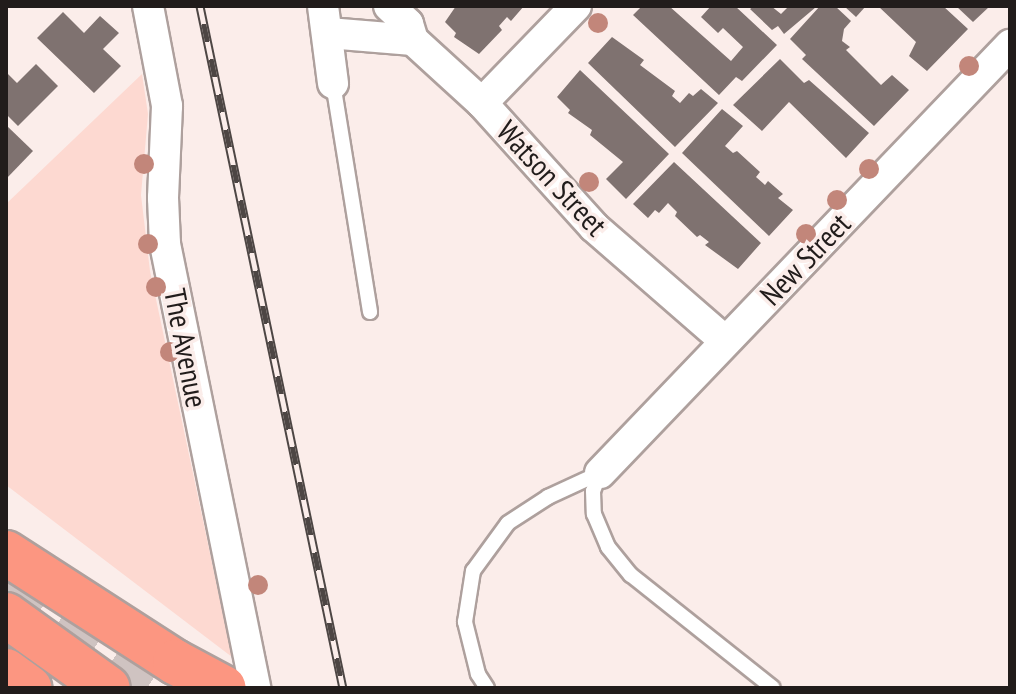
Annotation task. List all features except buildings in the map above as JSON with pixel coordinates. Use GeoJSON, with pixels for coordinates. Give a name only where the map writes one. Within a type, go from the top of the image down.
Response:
{"type":"FeatureCollection","features":[{"type":"Feature","properties":{"kind":"highway"},"geometry":{"type":"LineString","coordinates":[[6,553],[175,662],[224,688]]}},
{"type":"Feature","properties":{"kind":"highway"},"geometry":{"type":"LineString","coordinates":[[6,615],[108,688]]}},
{"type":"Feature","properties":{"kind":"highway"},"geometry":{"type":"LineString","coordinates":[[6,671],[29,688]]}},
{"type":"Feature","properties":{"kind":"street","name":"The Avenue"},"geometry":{"type":"LineString","coordinates":[[148,6],[167,106],[163,198],[165,244],[255,688]]}},
{"type":"Feature","properties":{"kind":"street","name":"Watson Street"},"geometry":{"type":"LineString","coordinates":[[389,6],[408,24],[413,40],[482,103],[594,227],[725,341]]}},
{"type":"Feature","properties":{"kind":"street"},"geometry":{"type":"LineString","coordinates":[[482,103],[576,6]]}},
{"type":"Feature","properties":{"kind":"street"},"geometry":{"type":"LineString","coordinates":[[333,83],[326,20],[413,40]]}},
{"type":"Feature","properties":{"kind":"street","name":"New Street"},"geometry":{"type":"LineString","coordinates":[[600,473],[1010,45]]}},
{"type":"Feature","properties":{"kind":"lane"},"geometry":{"type":"LineString","coordinates":[[333,83],[370,312]]}},
{"type":"Feature","properties":{"kind":"lane"},"geometry":{"type":"LineString","coordinates":[[487,688],[478,674],[465,622],[473,571],[508,523],[548,497],[600,473]]}},
{"type":"Feature","properties":{"kind":"lane"},"geometry":{"type":"LineString","coordinates":[[600,473],[593,491],[594,514],[608,547],[631,575],[773,688]]}},
{"type":"Feature","properties":{"kind":"shaded area"},"geometry":{"type":"Polygon","coordinates":[[[142,74],[148,114],[141,195],[150,271],[232,657],[6,485],[6,204],[142,74]]]}},
{"type":"Feature","properties":{"kind":"tunnel"},"geometry":{"type":"LineString","coordinates":[[6,582],[168,688]]}},
{"type":"Feature","properties":{"kind":"railway"},"geometry":{"type":"LineString","coordinates":[[200,6],[343,688]]}}]}
